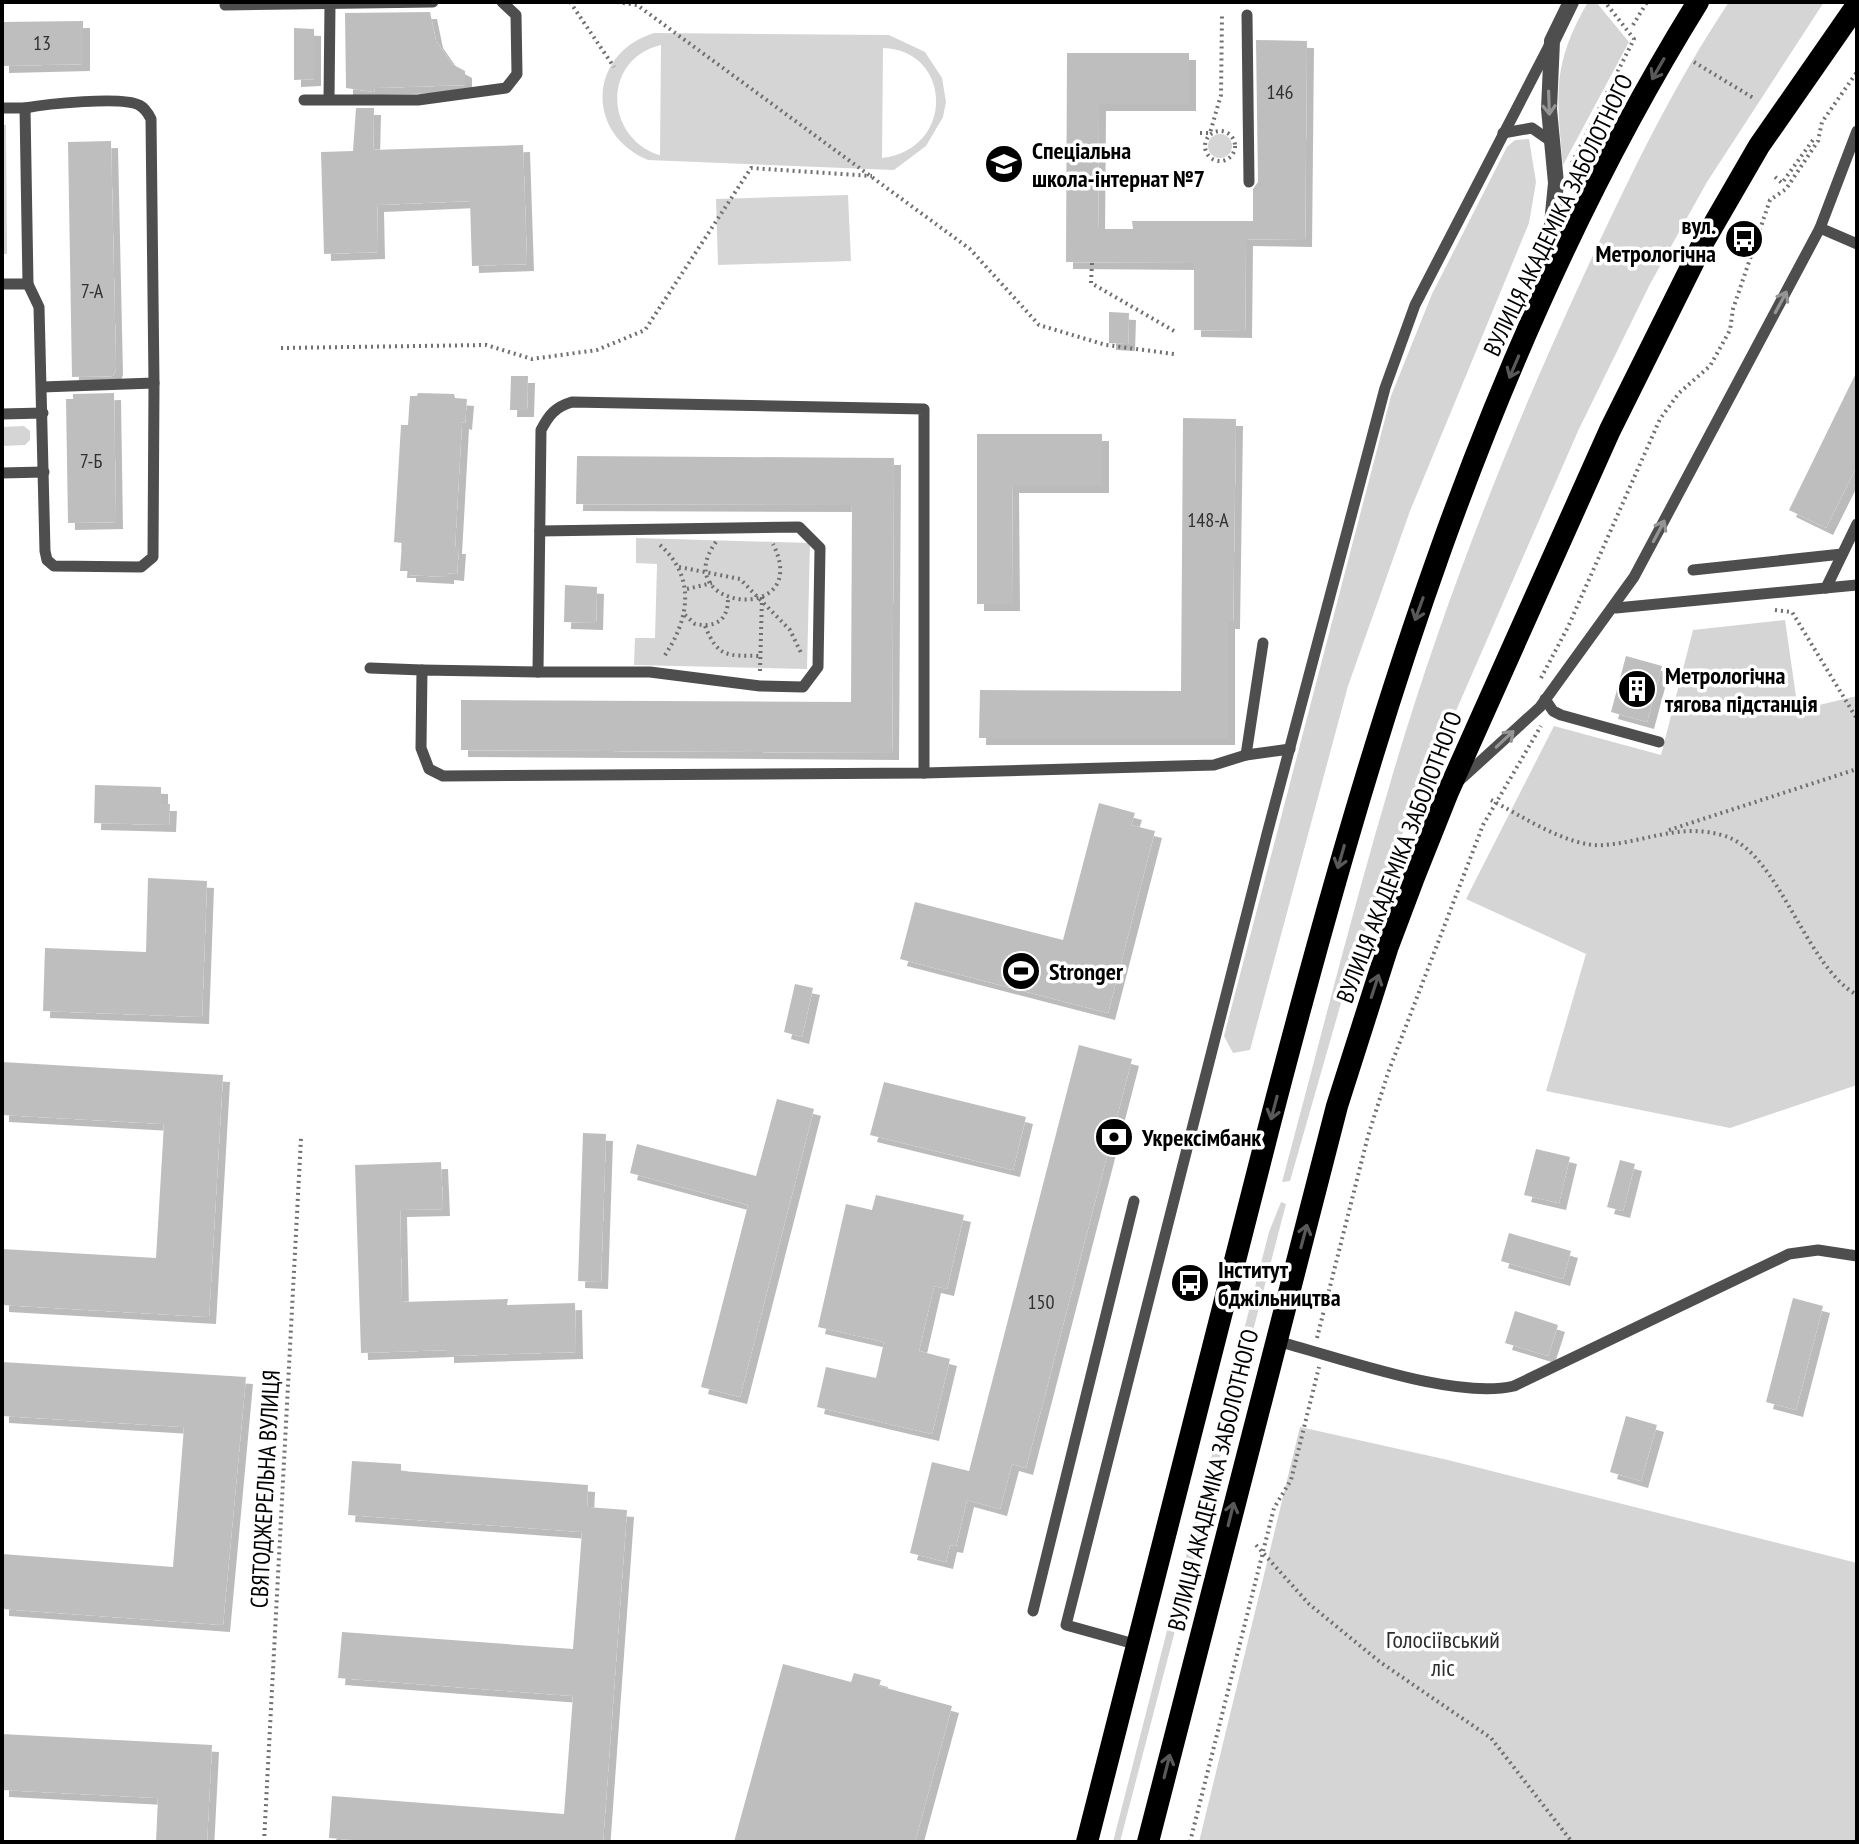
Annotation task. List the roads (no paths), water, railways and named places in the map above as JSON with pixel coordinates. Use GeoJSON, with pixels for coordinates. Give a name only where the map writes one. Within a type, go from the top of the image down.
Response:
{"type":"FeatureCollection","features":[{"type":"Feature","properties":{"kind":"highway","name":"ВУЛИЦЯ АКАДЕМІКА ЗАБОЛОТНОГО"},"geometry":{"type":"LineString","coordinates":[[1087,1842],[1281,1081],[1373,750],[1416,618],[1476,455],[1544,295],[1625,126],[1698,2]]}},
{"type":"Feature","properties":{"kind":"highway","name":"ВУЛИЦЯ АКАДЕМІКА ЗАБОЛОТНОГО"},"geometry":{"type":"LineString","coordinates":[[1148,1842],[1275,1341],[1364,1017],[1388,946],[1448,792],[1610,430],[1704,241],[1759,146],[1857,5]]}},
{"type":"Feature","properties":{"kind":"street"},"geometry":{"type":"LineString","coordinates":[[1544,295],[1556,205],[1549,109],[1552,41],[1571,2]]}},
{"type":"Feature","properties":{"kind":"lane"},"geometry":{"type":"LineString","coordinates":[[225,5],[433,2]]}},
{"type":"Feature","properties":{"kind":"lane"},"geometry":{"type":"LineString","coordinates":[[304,100],[418,100],[506,88],[517,74],[516,15],[502,2]]}},
{"type":"Feature","properties":{"kind":"lane"},"geometry":{"type":"LineString","coordinates":[[329,99],[330,4]]}},
{"type":"Feature","properties":{"kind":"lane"},"geometry":{"type":"LineString","coordinates":[[1247,15],[1249,182]]}},
{"type":"Feature","properties":{"kind":"lane"},"geometry":{"type":"LineString","coordinates":[[1138,1645],[1066,1625],[1290,749],[1385,388],[1415,305],[1552,41]]}},
{"type":"Feature","properties":{"kind":"lane"},"geometry":{"type":"LineString","coordinates":[[2,108],[52,103],[133,103],[147,111],[151,119],[155,546],[148,564],[62,568],[47,560],[39,307],[28,284],[25,108]]}},
{"type":"Feature","properties":{"kind":"lane"},"geometry":{"type":"LineString","coordinates":[[1503,133],[1532,128],[1553,143]]}},
{"type":"Feature","properties":{"kind":"lane"},"geometry":{"type":"LineString","coordinates":[[1448,792],[1543,703],[1616,608],[1820,228],[1857,131]]}},
{"type":"Feature","properties":{"kind":"lane"},"geometry":{"type":"LineString","coordinates":[[1843,171],[1857,171]]}},
{"type":"Feature","properties":{"kind":"lane"},"geometry":{"type":"LineString","coordinates":[[1820,228],[1857,244]]}},
{"type":"Feature","properties":{"kind":"lane"},"geometry":{"type":"LineString","coordinates":[[2,284],[28,284]]}},
{"type":"Feature","properties":{"kind":"lane"},"geometry":{"type":"LineString","coordinates":[[42,387],[154,383]]}},
{"type":"Feature","properties":{"kind":"lane"},"geometry":{"type":"LineString","coordinates":[[538,672],[541,430],[548,416],[559,406],[572,402],[924,409],[924,773]]}},
{"type":"Feature","properties":{"kind":"lane"},"geometry":{"type":"LineString","coordinates":[[2,414],[43,413]]}},
{"type":"Feature","properties":{"kind":"lane"},"geometry":{"type":"LineString","coordinates":[[2,473],[44,472]]}},
{"type":"Feature","properties":{"kind":"lane"},"geometry":{"type":"LineString","coordinates":[[1826,588],[1857,524]]}},
{"type":"Feature","properties":{"kind":"lane"},"geometry":{"type":"LineString","coordinates":[[370,668],[650,672],[760,686],[803,687],[818,667],[820,548],[799,527],[748,526],[646,532],[540,531]]}},
{"type":"Feature","properties":{"kind":"lane"},"geometry":{"type":"LineString","coordinates":[[1693,570],[1842,554]]}},
{"type":"Feature","properties":{"kind":"lane"},"geometry":{"type":"LineString","coordinates":[[1616,608],[1857,585]]}},
{"type":"Feature","properties":{"kind":"lane"},"geometry":{"type":"LineString","coordinates":[[1246,755],[1263,643]]}},
{"type":"Feature","properties":{"kind":"lane"},"geometry":{"type":"LineString","coordinates":[[422,670],[421,748],[429,769],[443,776],[924,773],[1214,765],[1246,755],[1290,749]]}},
{"type":"Feature","properties":{"kind":"lane"},"geometry":{"type":"LineString","coordinates":[[1543,703],[1561,715],[1659,742]]}},
{"type":"Feature","properties":{"kind":"lane"},"geometry":{"type":"LineString","coordinates":[[1033,1611],[1134,1201]]}},
{"type":"Feature","properties":{"kind":"lane"},"geometry":{"type":"LineString","coordinates":[[1275,1341],[1466,1389],[1500,1389],[1514,1386],[1789,1254],[1818,1250],[1857,1256]]}},
{"type":"Feature","properties":{"kind":"place","name":"Спеціальна школа-інтернат №7"},"geometry":{"type":"Point","coordinates":[1004,164]}},
{"type":"Feature","properties":{"kind":"place","name":"вул. Метрологічна"},"geometry":{"type":"Point","coordinates":[1744,239]}},
{"type":"Feature","properties":{"kind":"place","name":"Метрологічна тягова підстанція"},"geometry":{"type":"Point","coordinates":[1637,689]}},
{"type":"Feature","properties":{"kind":"place","name":"Stronger"},"geometry":{"type":"Point","coordinates":[1021,971]}},
{"type":"Feature","properties":{"kind":"place","name":"Укрексімбанк"},"geometry":{"type":"Point","coordinates":[1114,1137]}},
{"type":"Feature","properties":{"kind":"place","name":"Інститут бджільництва"},"geometry":{"type":"Point","coordinates":[1190,1283]}},
{"type":"Feature","properties":{"kind":"park label","name":"Голосіївський ліс"},"geometry":{"type":"Point","coordinates":[1443,1653]}}]}
